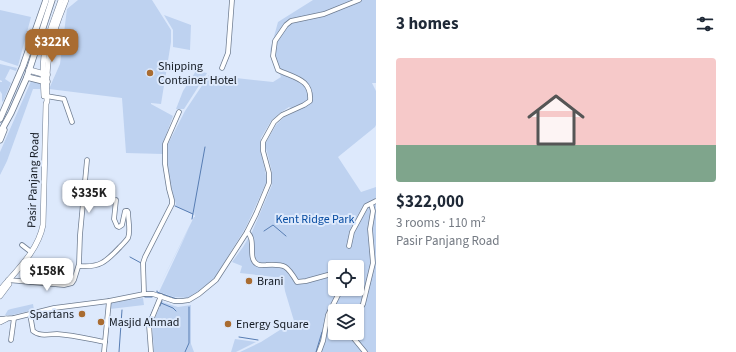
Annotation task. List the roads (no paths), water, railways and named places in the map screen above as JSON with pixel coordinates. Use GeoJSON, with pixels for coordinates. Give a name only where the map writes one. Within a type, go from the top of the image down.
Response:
{"type":"FeatureCollection","features":[{"type":"Feature","properties":{"kind":"highway"},"geometry":{"type":"LineString","coordinates":[[0,118],[23,66],[46,0]]}},
{"type":"Feature","properties":{"kind":"highway"},"geometry":{"type":"LineString","coordinates":[[0,140],[27,77],[52,0]]}},
{"type":"Feature","properties":{"kind":"highway"},"geometry":{"type":"LineString","coordinates":[[29,70],[45,74]]}},
{"type":"Feature","properties":{"kind":"highway"},"geometry":{"type":"LineString","coordinates":[[27,77],[45,81]]}},
{"type":"Feature","properties":{"kind":"highway"},"geometry":{"type":"LineString","coordinates":[[0,133],[11,113]]}},
{"type":"Feature","properties":{"kind":"main road","name":"Pasir Panjang Road"},"geometry":{"type":"LineString","coordinates":[[0,296],[31,252],[40,236],[42,225],[46,104],[44,101],[44,57],[47,42],[61,0]]}},
{"type":"Feature","properties":{"kind":"main road","name":"Pasir Panjang Road"},"geometry":{"type":"LineString","coordinates":[[45,74],[50,45],[66,0]]}},
{"type":"Feature","properties":{"kind":"main road","name":"Pasir Panjang Road"},"geometry":{"type":"LineString","coordinates":[[0,290],[10,280]]}},
{"type":"Feature","properties":{"kind":"main road"},"geometry":{"type":"LineString","coordinates":[[0,322],[6,319]]}},
{"type":"Feature","properties":{"kind":"street"},"geometry":{"type":"LineString","coordinates":[[222,68],[228,53],[232,0]]}},
{"type":"Feature","properties":{"kind":"street"},"geometry":{"type":"LineString","coordinates":[[0,319],[14,318],[54,308],[109,302],[144,294],[153,294],[174,301],[190,300],[205,290],[216,280],[247,232],[269,183],[269,173],[263,151],[263,142],[274,122],[282,115],[310,101],[308,87],[303,80],[278,70],[273,56],[275,40],[282,29],[291,20],[324,14],[358,0]]}},
{"type":"Feature","properties":{"kind":"street"},"geometry":{"type":"LineString","coordinates":[[45,96],[64,99],[72,122]]}},
{"type":"Feature","properties":{"kind":"street"},"geometry":{"type":"LineString","coordinates":[[144,294],[143,263],[172,204],[165,164],[165,144],[179,112]]}},
{"type":"Feature","properties":{"kind":"street"},"geometry":{"type":"LineString","coordinates":[[10,280],[64,285],[72,283],[74,280],[79,266],[80,223],[87,160]]}},
{"type":"Feature","properties":{"kind":"street"},"geometry":{"type":"LineString","coordinates":[[79,266],[94,266],[106,261],[128,237],[127,211],[125,211],[121,226],[117,226],[114,222],[116,200]]}},
{"type":"Feature","properties":{"kind":"street"},"geometry":{"type":"LineString","coordinates":[[349,246],[352,232],[366,206],[376,201]]}},
{"type":"Feature","properties":{"kind":"street"},"geometry":{"type":"LineString","coordinates":[[363,304],[373,263],[370,229],[373,211],[370,204]]}},
{"type":"Feature","properties":{"kind":"street"},"geometry":{"type":"LineString","coordinates":[[247,232],[250,236],[253,259],[256,264],[277,264],[285,267],[290,270],[297,282],[328,275]]}},
{"type":"Feature","properties":{"kind":"street"},"geometry":{"type":"LineString","coordinates":[[22,245],[31,252]]}},
{"type":"Feature","properties":{"kind":"street"},"geometry":{"type":"LineString","coordinates":[[151,352],[149,324],[161,296]]}},
{"type":"Feature","properties":{"kind":"street"},"geometry":{"type":"LineString","coordinates":[[319,352],[323,341],[328,315],[338,296]]}},
{"type":"Feature","properties":{"kind":"street"},"geometry":{"type":"LineString","coordinates":[[104,352],[109,302]]}},
{"type":"Feature","properties":{"kind":"street"},"geometry":{"type":"LineString","coordinates":[[30,314],[33,331],[39,335],[63,335],[105,342]]}},
{"type":"Feature","properties":{"kind":"street"},"geometry":{"type":"LineString","coordinates":[[11,340],[14,318]]}},
{"type":"Feature","properties":{"kind":"street"},"geometry":{"type":"LineString","coordinates":[[355,340],[365,352]]}},
{"type":"Feature","properties":{"kind":"waterway"},"geometry":{"type":"LineString","coordinates":[[192,219],[205,147]]}},
{"type":"Feature","properties":{"kind":"waterway"},"geometry":{"type":"LineString","coordinates":[[175,206],[193,214]]}},
{"type":"Feature","properties":{"kind":"waterway"},"geometry":{"type":"LineString","coordinates":[[264,231],[273,225],[286,236]]}},
{"type":"Feature","properties":{"kind":"waterway"},"geometry":{"type":"LineString","coordinates":[[130,257],[141,263]]}},
{"type":"Feature","properties":{"kind":"waterway"},"geometry":{"type":"LineString","coordinates":[[157,291],[165,295]]}},
{"type":"Feature","properties":{"kind":"waterway"},"geometry":{"type":"LineString","coordinates":[[165,295],[177,299]]}},
{"type":"Feature","properties":{"kind":"waterway"},"geometry":{"type":"LineString","coordinates":[[145,297],[152,297]]}},
{"type":"Feature","properties":{"kind":"waterway"},"geometry":{"type":"LineString","coordinates":[[160,306],[162,301]]}},
{"type":"Feature","properties":{"kind":"waterway"},"geometry":{"type":"LineString","coordinates":[[161,303],[173,308],[176,311]]}},
{"type":"Feature","properties":{"kind":"waterway"},"geometry":{"type":"LineString","coordinates":[[148,333],[147,323],[155,306]]}},
{"type":"Feature","properties":{"kind":"waterway"},"geometry":{"type":"LineString","coordinates":[[185,352],[189,343],[189,307]]}},
{"type":"Feature","properties":{"kind":"waterway"},"geometry":{"type":"LineString","coordinates":[[119,352],[122,310]]}},
{"type":"Feature","properties":{"kind":"waterway"},"geometry":{"type":"LineString","coordinates":[[316,352],[322,332]]}},
{"type":"Feature","properties":{"kind":"waterway"},"geometry":{"type":"LineString","coordinates":[[239,337],[258,340]]}},
{"type":"Feature","properties":{"kind":"place","name":"Shipping Container Hotel"},"geometry":{"type":"Point","coordinates":[150,73]}},
{"type":"Feature","properties":{"kind":"place","name":"Brani"},"geometry":{"type":"Point","coordinates":[249,281]}},
{"type":"Feature","properties":{"kind":"place","name":"Spartans"},"geometry":{"type":"Point","coordinates":[82,314]}},
{"type":"Feature","properties":{"kind":"place","name":"Masjid Ahmad"},"geometry":{"type":"Point","coordinates":[101,322]}},
{"type":"Feature","properties":{"kind":"place","name":"Energy Square"},"geometry":{"type":"Point","coordinates":[228,324]}},
{"type":"Feature","properties":{"kind":"park label","name":"Kent Ridge Park"},"geometry":{"type":"Point","coordinates":[315,219]}}]}
